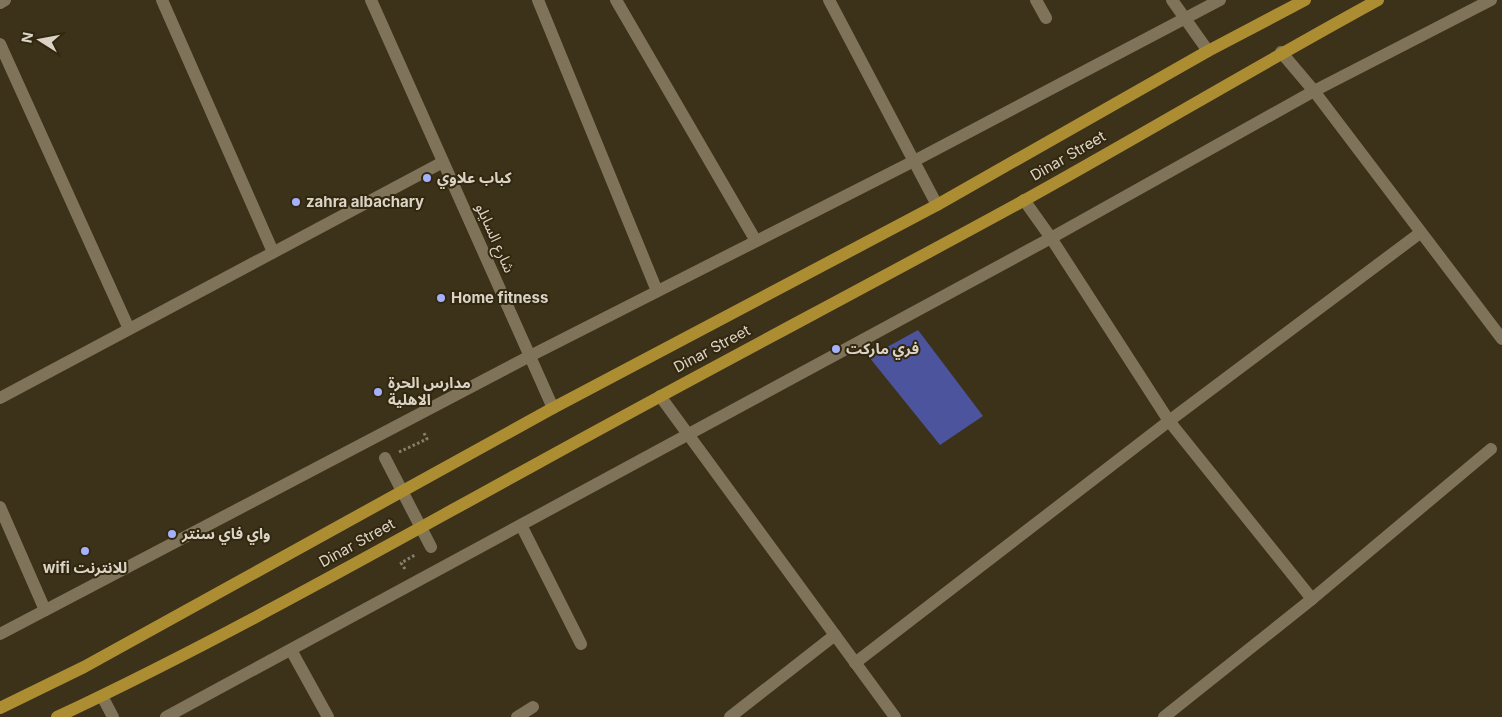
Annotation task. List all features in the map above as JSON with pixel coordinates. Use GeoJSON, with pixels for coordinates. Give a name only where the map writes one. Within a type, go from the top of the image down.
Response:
{"type":"FeatureCollection","features":[{"type":"Feature","properties":{"kind":"main road","name":"Dinar Street"},"geometry":{"type":"LineString","coordinates":[[0,708],[84,667],[553,408],[937,205],[1208,51],[1305,0]]}},
{"type":"Feature","properties":{"kind":"main road","name":"Dinar Street"},"geometry":{"type":"LineString","coordinates":[[57,717],[102,696],[289,599],[1024,200],[1281,52],[1378,0]]}},
{"type":"Feature","properties":{"kind":"street"},"geometry":{"type":"LineString","coordinates":[[0,3],[5,0]]}},
{"type":"Feature","properties":{"kind":"street"},"geometry":{"type":"LineString","coordinates":[[162,0],[273,252]]}},
{"type":"Feature","properties":{"kind":"street","name":"شارع السايلو"},"geometry":{"type":"LineString","coordinates":[[371,0],[553,408]]}},
{"type":"Feature","properties":{"kind":"street"},"geometry":{"type":"LineString","coordinates":[[538,0],[657,291]]}},
{"type":"Feature","properties":{"kind":"street"},"geometry":{"type":"LineString","coordinates":[[616,0],[756,241]]}},
{"type":"Feature","properties":{"kind":"street"},"geometry":{"type":"LineString","coordinates":[[828,0],[937,205]]}},
{"type":"Feature","properties":{"kind":"street"},"geometry":{"type":"LineString","coordinates":[[1036,0],[1046,18]]}},
{"type":"Feature","properties":{"kind":"street"},"geometry":{"type":"LineString","coordinates":[[1172,0],[1208,51]]}},
{"type":"Feature","properties":{"kind":"street"},"geometry":{"type":"LineString","coordinates":[[0,634],[530,356],[914,161],[1220,0]]}},
{"type":"Feature","properties":{"kind":"street"},"geometry":{"type":"LineString","coordinates":[[166,717],[1051,238],[1314,92],[1491,0]]}},
{"type":"Feature","properties":{"kind":"street"},"geometry":{"type":"LineString","coordinates":[[0,44],[128,329]]}},
{"type":"Feature","properties":{"kind":"street"},"geometry":{"type":"LineString","coordinates":[[1281,52],[1314,92],[1502,339]]}},
{"type":"Feature","properties":{"kind":"street"},"geometry":{"type":"LineString","coordinates":[[0,398],[443,162]]}},
{"type":"Feature","properties":{"kind":"street"},"geometry":{"type":"LineString","coordinates":[[1024,200],[1051,238],[1170,421],[1312,599]]}},
{"type":"Feature","properties":{"kind":"street"},"geometry":{"type":"LineString","coordinates":[[855,663],[1170,421],[1420,233]]}},
{"type":"Feature","properties":{"kind":"street"},"geometry":{"type":"LineString","coordinates":[[660,396],[895,717]]}},
{"type":"Feature","properties":{"kind":"street"},"geometry":{"type":"LineString","coordinates":[[1164,717],[1312,599],[1491,449]]}},
{"type":"Feature","properties":{"kind":"street"},"geometry":{"type":"LineString","coordinates":[[385,458],[431,546]]}},
{"type":"Feature","properties":{"kind":"street"},"geometry":{"type":"LineString","coordinates":[[0,507],[45,610]]}},
{"type":"Feature","properties":{"kind":"street"},"geometry":{"type":"LineString","coordinates":[[520,525],[581,644]]}},
{"type":"Feature","properties":{"kind":"street"},"geometry":{"type":"LineString","coordinates":[[730,717],[835,635]]}},
{"type":"Feature","properties":{"kind":"street"},"geometry":{"type":"LineString","coordinates":[[291,650],[328,717]]}},
{"type":"Feature","properties":{"kind":"street"},"geometry":{"type":"LineString","coordinates":[[102,696],[113,717]]}},
{"type":"Feature","properties":{"kind":"street"},"geometry":{"type":"LineString","coordinates":[[517,717],[534,707]]}},
{"type":"Feature","properties":{"kind":"path"},"geometry":{"type":"LineString","coordinates":[[385,458],[427,439]]}},
{"type":"Feature","properties":{"kind":"building"},"geometry":{"type":"Polygon","coordinates":[[[918,330],[983,416],[940,445],[869,357],[918,330]]]}},
{"type":"Feature","properties":{"kind":"place","name":"كباب علاوي"},"geometry":{"type":"Point","coordinates":[427,178]}},
{"type":"Feature","properties":{"kind":"place","name":"zahra albachary"},"geometry":{"type":"Point","coordinates":[296,202]}},
{"type":"Feature","properties":{"kind":"place","name":"Home fitness"},"geometry":{"type":"Point","coordinates":[441,298]}},
{"type":"Feature","properties":{"kind":"place","name":"فري ماركت"},"geometry":{"type":"Point","coordinates":[836,349]}},
{"type":"Feature","properties":{"kind":"place","name":"مدارس الحرة الاهلية"},"geometry":{"type":"Point","coordinates":[378,392]}},
{"type":"Feature","properties":{"kind":"place","name":"واي فاي سنتر"},"geometry":{"type":"Point","coordinates":[172,534]}},
{"type":"Feature","properties":{"kind":"place","name":"wifi للانترنت"},"geometry":{"type":"Point","coordinates":[85,551]}}]}
